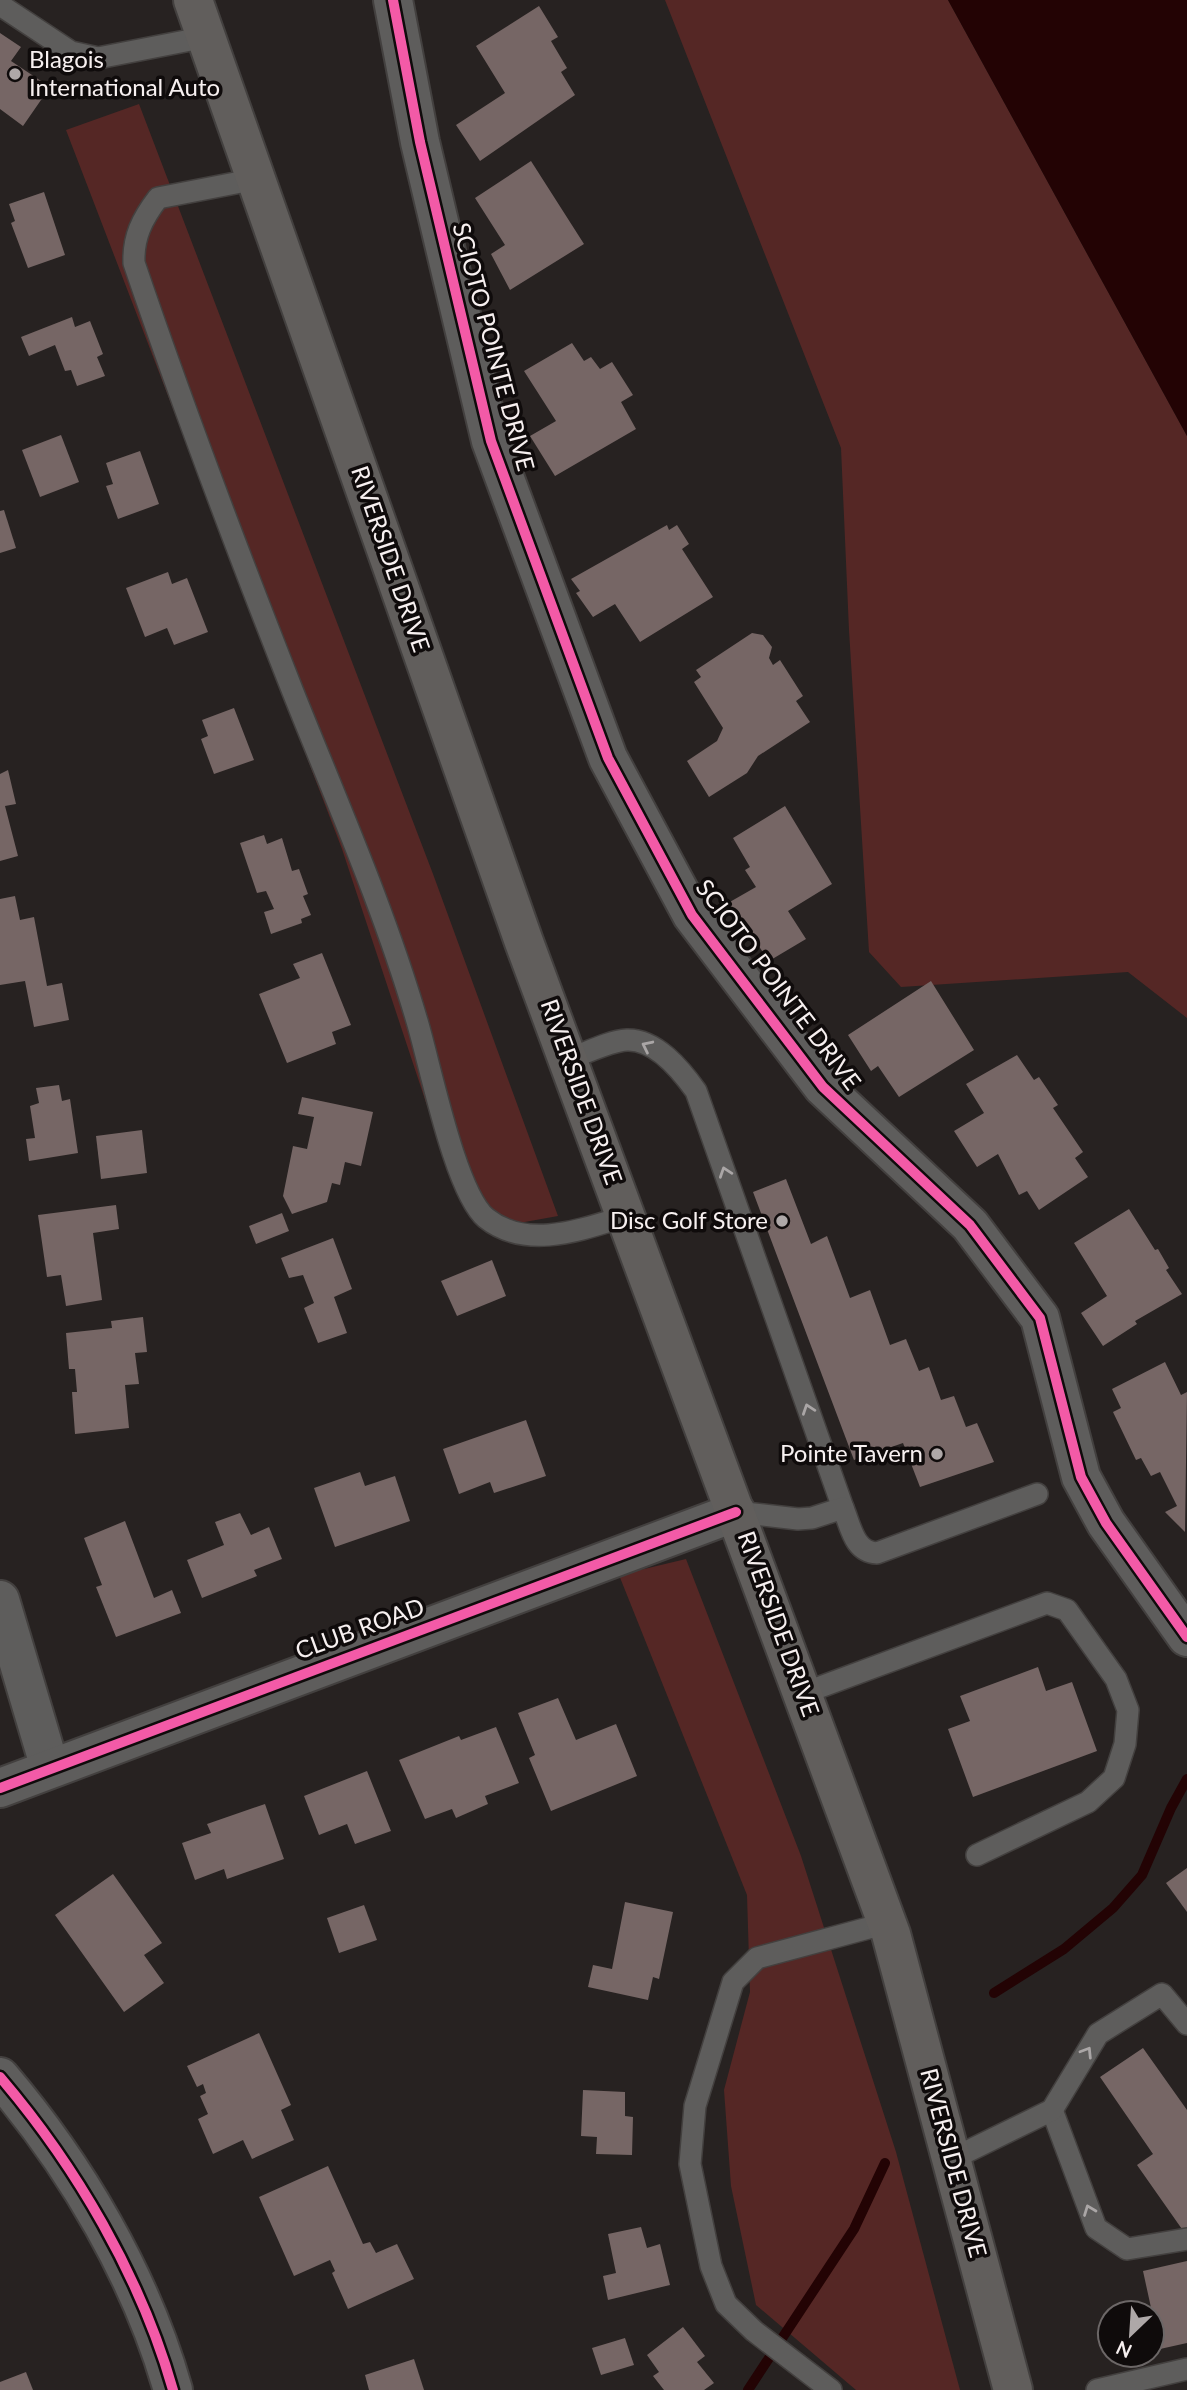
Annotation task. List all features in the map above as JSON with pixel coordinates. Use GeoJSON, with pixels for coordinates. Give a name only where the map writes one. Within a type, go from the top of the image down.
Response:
{"type":"FeatureCollection","features":[{"type":"Feature","properties":{"kind":"main road","name":"RIVERSIDE DRIVE"},"geometry":{"type":"LineString","coordinates":[[194,0],[524,942],[887,1923],[953,2159],[1013,2390]]}},
{"type":"Feature","properties":{"kind":"street","name":"SCIOTO POINTE DRIVE"},"geometry":{"type":"LineString","coordinates":[[393,0],[419,142],[491,441],[608,758],[692,915],[823,1087],[970,1225],[1040,1318],[1081,1477],[1107,1523],[1187,1637]]}},
{"type":"Feature","properties":{"kind":"street","name":"CLUB ROAD"},"geometry":{"type":"LineString","coordinates":[[0,1788],[736,1512]]}},
{"type":"Feature","properties":{"kind":"street"},"geometry":{"type":"LineString","coordinates":[[0,1600],[50,1768]]}},
{"type":"Feature","properties":{"kind":"street"},"geometry":{"type":"LineString","coordinates":[[0,2077],[54,2149],[99,2219],[139,2299],[173,2390]]}},
{"type":"Feature","properties":{"kind":"lane"},"geometry":{"type":"LineString","coordinates":[[0,5],[71,52],[97,58],[206,37]]}},
{"type":"Feature","properties":{"kind":"lane"},"geometry":{"type":"LineString","coordinates":[[256,179],[158,198],[140,225],[134,247],[134,263],[180,397],[235,546],[394,944],[448,1138],[473,1203],[487,1219],[526,1235],[562,1235],[626,1216]]}},
{"type":"Feature","properties":{"kind":"lane"},"geometry":{"type":"LineString","coordinates":[[569,1059],[624,1040],[639,1041],[673,1063],[696,1091],[859,1547],[867,1553],[877,1553],[1037,1494]]}},
{"type":"Feature","properties":{"kind":"lane"},"geometry":{"type":"LineString","coordinates":[[736,1512],[798,1519],[812,1518],[843,1508]]}},
{"type":"Feature","properties":{"kind":"lane"},"geometry":{"type":"LineString","coordinates":[[804,1693],[1047,1602],[1067,1611],[1116,1679],[1128,1710],[1125,1744],[1114,1778],[1088,1802],[977,1855]]}},
{"type":"Feature","properties":{"kind":"lane"},"geometry":{"type":"LineString","coordinates":[[831,2390],[754,2331],[726,2304],[710,2266],[690,2164],[695,2106],[733,1982],[757,1958],[887,1923]]}},
{"type":"Feature","properties":{"kind":"lane"},"geometry":{"type":"LineString","coordinates":[[953,2159],[1052,2110],[1098,2034],[1162,1994],[1187,2024]]}},
{"type":"Feature","properties":{"kind":"lane"},"geometry":{"type":"LineString","coordinates":[[1052,2110],[1096,2228],[1127,2249],[1187,2239]]}},
{"type":"Feature","properties":{"kind":"lane"},"geometry":{"type":"LineString","coordinates":[[1097,2390],[1187,2370]]}},
{"type":"Feature","properties":{"kind":"shaded area"},"geometry":{"type":"Polygon","coordinates":[[[665,0],[948,0],[1187,436],[1187,1018],[1128,972],[901,987],[869,952],[849,630],[841,448],[665,0]]]}},
{"type":"Feature","properties":{"kind":"shaded area"},"geometry":{"type":"Polygon","coordinates":[[[948,0],[1187,0],[1187,436],[948,0]]]}},
{"type":"Feature","properties":{"kind":"shaded area"},"geometry":{"type":"Polygon","coordinates":[[[139,104],[433,874],[558,1216],[486,1229],[450,1175],[342,849],[66,130],[139,104]]]}},
{"type":"Feature","properties":{"kind":"shaded area"},"geometry":{"type":"Polygon","coordinates":[[[686,1559],[801,1856],[896,2152],[960,2390],[856,2390],[756,2305],[731,2186],[724,2090],[750,1992],[747,1895],[619,1575],[686,1559]]]}},
{"type":"Feature","properties":{"kind":"building"},"geometry":{"type":"Polygon","coordinates":[[[539,6],[558,37],[551,41],[567,68],[561,72],[575,95],[480,161],[456,125],[505,93],[476,46],[539,6]]]}},
{"type":"Feature","properties":{"kind":"building","name":"Blagois International Auto"},"geometry":{"type":"Polygon","coordinates":[[[0,33],[21,47],[11,61],[50,87],[23,126],[0,109],[0,33]]]}},
{"type":"Feature","properties":{"kind":"building"},"geometry":{"type":"Polygon","coordinates":[[[531,161],[584,244],[510,290],[491,254],[505,245],[475,198],[531,161]]]}},
{"type":"Feature","properties":{"kind":"building"},"geometry":{"type":"Polygon","coordinates":[[[44,192],[65,255],[28,268],[11,223],[15,221],[9,204],[44,192]]]}},
{"type":"Feature","properties":{"kind":"building"},"geometry":{"type":"Polygon","coordinates":[[[72,317],[75,327],[90,321],[103,354],[97,357],[105,376],[77,386],[71,370],[65,371],[55,345],[29,356],[21,337],[72,317]]]}},
{"type":"Feature","properties":{"kind":"building"},"geometry":{"type":"Polygon","coordinates":[[[572,343],[584,361],[591,357],[600,369],[612,362],[633,395],[621,402],[636,429],[555,476],[530,436],[556,421],[524,371],[572,343]]]}},
{"type":"Feature","properties":{"kind":"building"},"geometry":{"type":"Polygon","coordinates":[[[61,435],[79,482],[40,497],[22,450],[61,435]]]}},
{"type":"Feature","properties":{"kind":"building"},"geometry":{"type":"Polygon","coordinates":[[[140,451],[159,504],[118,519],[106,486],[113,484],[106,463],[140,451]]]}},
{"type":"Feature","properties":{"kind":"building"},"geometry":{"type":"Polygon","coordinates":[[[4,510],[16,548],[0,553],[0,511],[4,510]]]}},
{"type":"Feature","properties":{"kind":"building"},"geometry":{"type":"Polygon","coordinates":[[[667,525],[669,530],[677,525],[689,544],[682,549],[713,597],[640,642],[615,604],[593,617],[576,593],[580,591],[571,579],[667,525]]]}},
{"type":"Feature","properties":{"kind":"building"},"geometry":{"type":"Polygon","coordinates":[[[168,572],[172,584],[187,578],[208,632],[174,645],[167,628],[145,637],[126,588],[168,572]]]}},
{"type":"Feature","properties":{"kind":"building"},"geometry":{"type":"Polygon","coordinates":[[[752,633],[763,635],[772,647],[769,658],[773,665],[780,660],[803,696],[796,701],[810,722],[758,756],[747,773],[709,797],[687,761],[717,741],[723,728],[694,682],[701,677],[696,670],[752,633]]]}},
{"type":"Feature","properties":{"kind":"building"},"geometry":{"type":"Polygon","coordinates":[[[234,708],[254,760],[214,774],[201,739],[208,736],[202,720],[234,708]]]}},
{"type":"Feature","properties":{"kind":"building"},"geometry":{"type":"Polygon","coordinates":[[[8,770],[16,804],[5,806],[18,856],[0,861],[0,774],[8,770]]]}},
{"type":"Feature","properties":{"kind":"building"},"geometry":{"type":"Polygon","coordinates":[[[785,806],[832,884],[788,911],[806,939],[769,961],[756,942],[752,943],[728,903],[756,887],[745,870],[750,867],[733,838],[785,806]]]}},
{"type":"Feature","properties":{"kind":"building"},"geometry":{"type":"Polygon","coordinates":[[[264,835],[267,844],[282,838],[292,871],[299,869],[308,894],[303,896],[311,915],[301,919],[302,923],[271,934],[264,912],[274,909],[266,891],[257,893],[240,843],[264,835]]]}},
{"type":"Feature","properties":{"kind":"building"},"geometry":{"type":"Polygon","coordinates":[[[15,896],[20,920],[34,917],[47,986],[62,983],[69,1020],[34,1027],[25,981],[0,985],[0,899],[15,896]]]}},
{"type":"Feature","properties":{"kind":"building"},"geometry":{"type":"Polygon","coordinates":[[[322,953],[351,1025],[332,1032],[336,1044],[287,1063],[259,994],[300,978],[293,964],[322,953]]]}},
{"type":"Feature","properties":{"kind":"building"},"geometry":{"type":"Polygon","coordinates":[[[931,981],[974,1050],[899,1097],[878,1066],[871,1071],[848,1035],[931,981]]]}},
{"type":"Feature","properties":{"kind":"building"},"geometry":{"type":"Polygon","coordinates":[[[1017,1055],[1034,1080],[1039,1077],[1058,1105],[1053,1108],[1083,1152],[1075,1158],[1088,1177],[1039,1210],[1027,1191],[1019,1195],[998,1154],[977,1167],[954,1131],[984,1113],[966,1084],[1017,1055]]]}},
{"type":"Feature","properties":{"kind":"building"},"geometry":{"type":"Polygon","coordinates":[[[59,1085],[62,1101],[70,1099],[78,1153],[29,1161],[26,1139],[35,1138],[30,1106],[39,1103],[36,1088],[59,1085]]]}},
{"type":"Feature","properties":{"kind":"building"},"geometry":{"type":"Polygon","coordinates":[[[302,1097],[373,1112],[361,1166],[345,1162],[340,1185],[332,1183],[327,1202],[292,1214],[283,1196],[293,1146],[307,1149],[314,1117],[298,1114],[302,1097]]]}},
{"type":"Feature","properties":{"kind":"building"},"geometry":{"type":"Polygon","coordinates":[[[142,1130],[147,1173],[101,1179],[96,1136],[142,1130]]]}},
{"type":"Feature","properties":{"kind":"building"},"geometry":{"type":"Polygon","coordinates":[[[786,1179],[811,1244],[827,1236],[850,1298],[870,1290],[890,1345],[906,1339],[919,1371],[929,1367],[941,1400],[954,1396],[966,1427],[977,1423],[994,1462],[920,1487],[903,1443],[854,1460],[753,1192],[786,1179]]]}},
{"type":"Feature","properties":{"kind":"building"},"geometry":{"type":"Polygon","coordinates":[[[116,1205],[119,1229],[93,1233],[102,1300],[66,1306],[61,1275],[47,1277],[38,1215],[116,1205]]]}},
{"type":"Feature","properties":{"kind":"building"},"geometry":{"type":"Polygon","coordinates":[[[1129,1209],[1155,1250],[1158,1249],[1169,1268],[1166,1270],[1182,1294],[1135,1321],[1137,1324],[1103,1346],[1081,1313],[1107,1296],[1074,1243],[1129,1209]]]}},
{"type":"Feature","properties":{"kind":"building"},"geometry":{"type":"Polygon","coordinates":[[[282,1213],[289,1231],[256,1244],[249,1226],[282,1213]]]}},
{"type":"Feature","properties":{"kind":"building"},"geometry":{"type":"Polygon","coordinates":[[[333,1238],[352,1289],[334,1297],[347,1333],[318,1343],[304,1308],[314,1303],[303,1275],[289,1278],[281,1258],[333,1238]]]}},
{"type":"Feature","properties":{"kind":"building"},"geometry":{"type":"Polygon","coordinates":[[[492,1260],[506,1296],[457,1316],[441,1281],[492,1260]]]}},
{"type":"Feature","properties":{"kind":"building"},"geometry":{"type":"Polygon","coordinates":[[[143,1317],[147,1352],[135,1353],[139,1384],[125,1385],[129,1428],[75,1434],[72,1392],[77,1392],[75,1369],[69,1369],[66,1333],[112,1328],[111,1321],[143,1317]]]}},
{"type":"Feature","properties":{"kind":"building"},"geometry":{"type":"Polygon","coordinates":[[[1165,1362],[1181,1395],[1187,1392],[1185,1532],[1165,1512],[1177,1506],[1160,1472],[1151,1476],[1141,1458],[1136,1460],[1113,1412],[1121,1408],[1112,1389],[1165,1362]]]}},
{"type":"Feature","properties":{"kind":"building"},"geometry":{"type":"Polygon","coordinates":[[[526,1420],[546,1476],[494,1493],[490,1482],[459,1494],[443,1449],[526,1420]]]}},
{"type":"Feature","properties":{"kind":"building"},"geometry":{"type":"Polygon","coordinates":[[[360,1472],[365,1486],[395,1476],[410,1521],[335,1547],[314,1488],[360,1472]]]}},
{"type":"Feature","properties":{"kind":"building"},"geometry":{"type":"Polygon","coordinates":[[[240,1513],[251,1535],[269,1527],[282,1559],[254,1570],[257,1576],[202,1598],[187,1560],[224,1545],[215,1522],[240,1513]]]}},
{"type":"Feature","properties":{"kind":"building"},"geometry":{"type":"Polygon","coordinates":[[[125,1521],[154,1598],[172,1590],[181,1613],[116,1637],[96,1587],[102,1585],[84,1538],[125,1521]]]}},
{"type":"Feature","properties":{"kind":"building"},"geometry":{"type":"Polygon","coordinates":[[[1038,1667],[1046,1691],[1072,1682],[1097,1751],[973,1797],[948,1729],[970,1721],[960,1696],[1038,1667]]]}},
{"type":"Feature","properties":{"kind":"building"},"geometry":{"type":"Polygon","coordinates":[[[558,1698],[576,1740],[616,1724],[637,1776],[551,1811],[529,1758],[535,1755],[518,1713],[558,1698]]]}},
{"type":"Feature","properties":{"kind":"building"},"geometry":{"type":"Polygon","coordinates":[[[496,1727],[519,1783],[485,1796],[488,1804],[456,1818],[452,1809],[425,1819],[399,1760],[459,1736],[461,1740],[496,1727]]]}},
{"type":"Feature","properties":{"kind":"building"},"geometry":{"type":"Polygon","coordinates":[[[367,1771],[391,1831],[355,1844],[347,1824],[319,1835],[304,1796],[367,1771]]]}},
{"type":"Feature","properties":{"kind":"building"},"geometry":{"type":"Polygon","coordinates":[[[265,1804],[284,1859],[227,1879],[224,1869],[195,1880],[182,1843],[211,1833],[207,1824],[265,1804]]]}},
{"type":"Feature","properties":{"kind":"building"},"geometry":{"type":"Polygon","coordinates":[[[1187,1868],[1187,1912],[1166,1883],[1187,1868]]]}},
{"type":"Feature","properties":{"kind":"building"},"geometry":{"type":"Polygon","coordinates":[[[113,1874],[162,1943],[144,1955],[164,1983],[124,2012],[55,1915],[113,1874]]]}},
{"type":"Feature","properties":{"kind":"building"},"geometry":{"type":"Polygon","coordinates":[[[625,1902],[673,1912],[659,1979],[653,1977],[648,2000],[588,1987],[593,1965],[612,1969],[625,1902]]]}},
{"type":"Feature","properties":{"kind":"building"},"geometry":{"type":"Polygon","coordinates":[[[364,1905],[377,1940],[339,1953],[327,1918],[364,1905]]]}},
{"type":"Feature","properties":{"kind":"building"},"geometry":{"type":"Polygon","coordinates":[[[259,2033],[291,2105],[281,2110],[294,2140],[252,2159],[243,2140],[213,2154],[198,2119],[208,2114],[200,2096],[206,2093],[203,2084],[197,2087],[187,2066],[259,2033]]]}},
{"type":"Feature","properties":{"kind":"building"},"geometry":{"type":"Polygon","coordinates":[[[1143,2048],[1187,2110],[1187,2230],[1184,2232],[1137,2165],[1153,2154],[1100,2077],[1143,2048]]]}},
{"type":"Feature","properties":{"kind":"building"},"geometry":{"type":"Polygon","coordinates":[[[583,2090],[625,2092],[625,2116],[633,2117],[632,2155],[596,2154],[597,2137],[581,2136],[583,2090]]]}},
{"type":"Feature","properties":{"kind":"building"},"geometry":{"type":"Polygon","coordinates":[[[328,2166],[363,2244],[370,2242],[376,2253],[397,2244],[414,2279],[348,2309],[332,2273],[335,2271],[330,2260],[294,2276],[259,2197],[328,2166]]]}},
{"type":"Feature","properties":{"kind":"building"},"geometry":{"type":"Polygon","coordinates":[[[641,2227],[647,2248],[660,2244],[670,2285],[608,2300],[603,2276],[616,2273],[608,2234],[641,2227]]]}},
{"type":"Feature","properties":{"kind":"building"},"geometry":{"type":"Polygon","coordinates":[[[1187,2261],[1187,2343],[1166,2348],[1166,2299],[1149,2299],[1143,2271],[1187,2261]]]}},
{"type":"Feature","properties":{"kind":"building"},"geometry":{"type":"Polygon","coordinates":[[[683,2327],[705,2356],[697,2362],[714,2383],[704,2390],[664,2390],[653,2376],[659,2372],[647,2355],[683,2327]]]}},
{"type":"Feature","properties":{"kind":"building"},"geometry":{"type":"Polygon","coordinates":[[[625,2338],[634,2365],[601,2375],[592,2348],[625,2338]]]}},
{"type":"Feature","properties":{"kind":"building"},"geometry":{"type":"Polygon","coordinates":[[[414,2359],[424,2390],[369,2390],[365,2375],[414,2359]]]}},
{"type":"Feature","properties":{"kind":"building"},"geometry":{"type":"Polygon","coordinates":[[[26,2372],[33,2390],[0,2390],[0,2382],[26,2372]]]}},
{"type":"Feature","properties":{"kind":"waterway"},"geometry":{"type":"LineString","coordinates":[[994,1993],[1064,1949],[1113,1908],[1142,1875],[1171,1808],[1187,1779]]}},
{"type":"Feature","properties":{"kind":"waterway"},"geometry":{"type":"LineString","coordinates":[[748,2390],[854,2229],[885,2163]]}},
{"type":"Feature","properties":{"kind":"cycle path"},"geometry":{"type":"LineString","coordinates":[[393,0],[420,142],[491,441],[608,758],[692,915],[823,1087],[970,1225],[1040,1318],[1081,1477],[1106,1523],[1187,1637]]}},
{"type":"Feature","properties":{"kind":"cycle path"},"geometry":{"type":"LineString","coordinates":[[0,1788],[736,1512]]}},
{"type":"Feature","properties":{"kind":"cycle path"},"geometry":{"type":"LineString","coordinates":[[0,2077],[55,2148],[103,2225],[143,2306],[173,2390]]}},
{"type":"Feature","properties":{"kind":"place","name":"Blagois International Auto"},"geometry":{"type":"Point","coordinates":[15,74]}},
{"type":"Feature","properties":{"kind":"place","name":"Disc Golf Store"},"geometry":{"type":"Point","coordinates":[782,1221]}},
{"type":"Feature","properties":{"kind":"place","name":"Pointe Tavern"},"geometry":{"type":"Point","coordinates":[937,1454]}}]}
